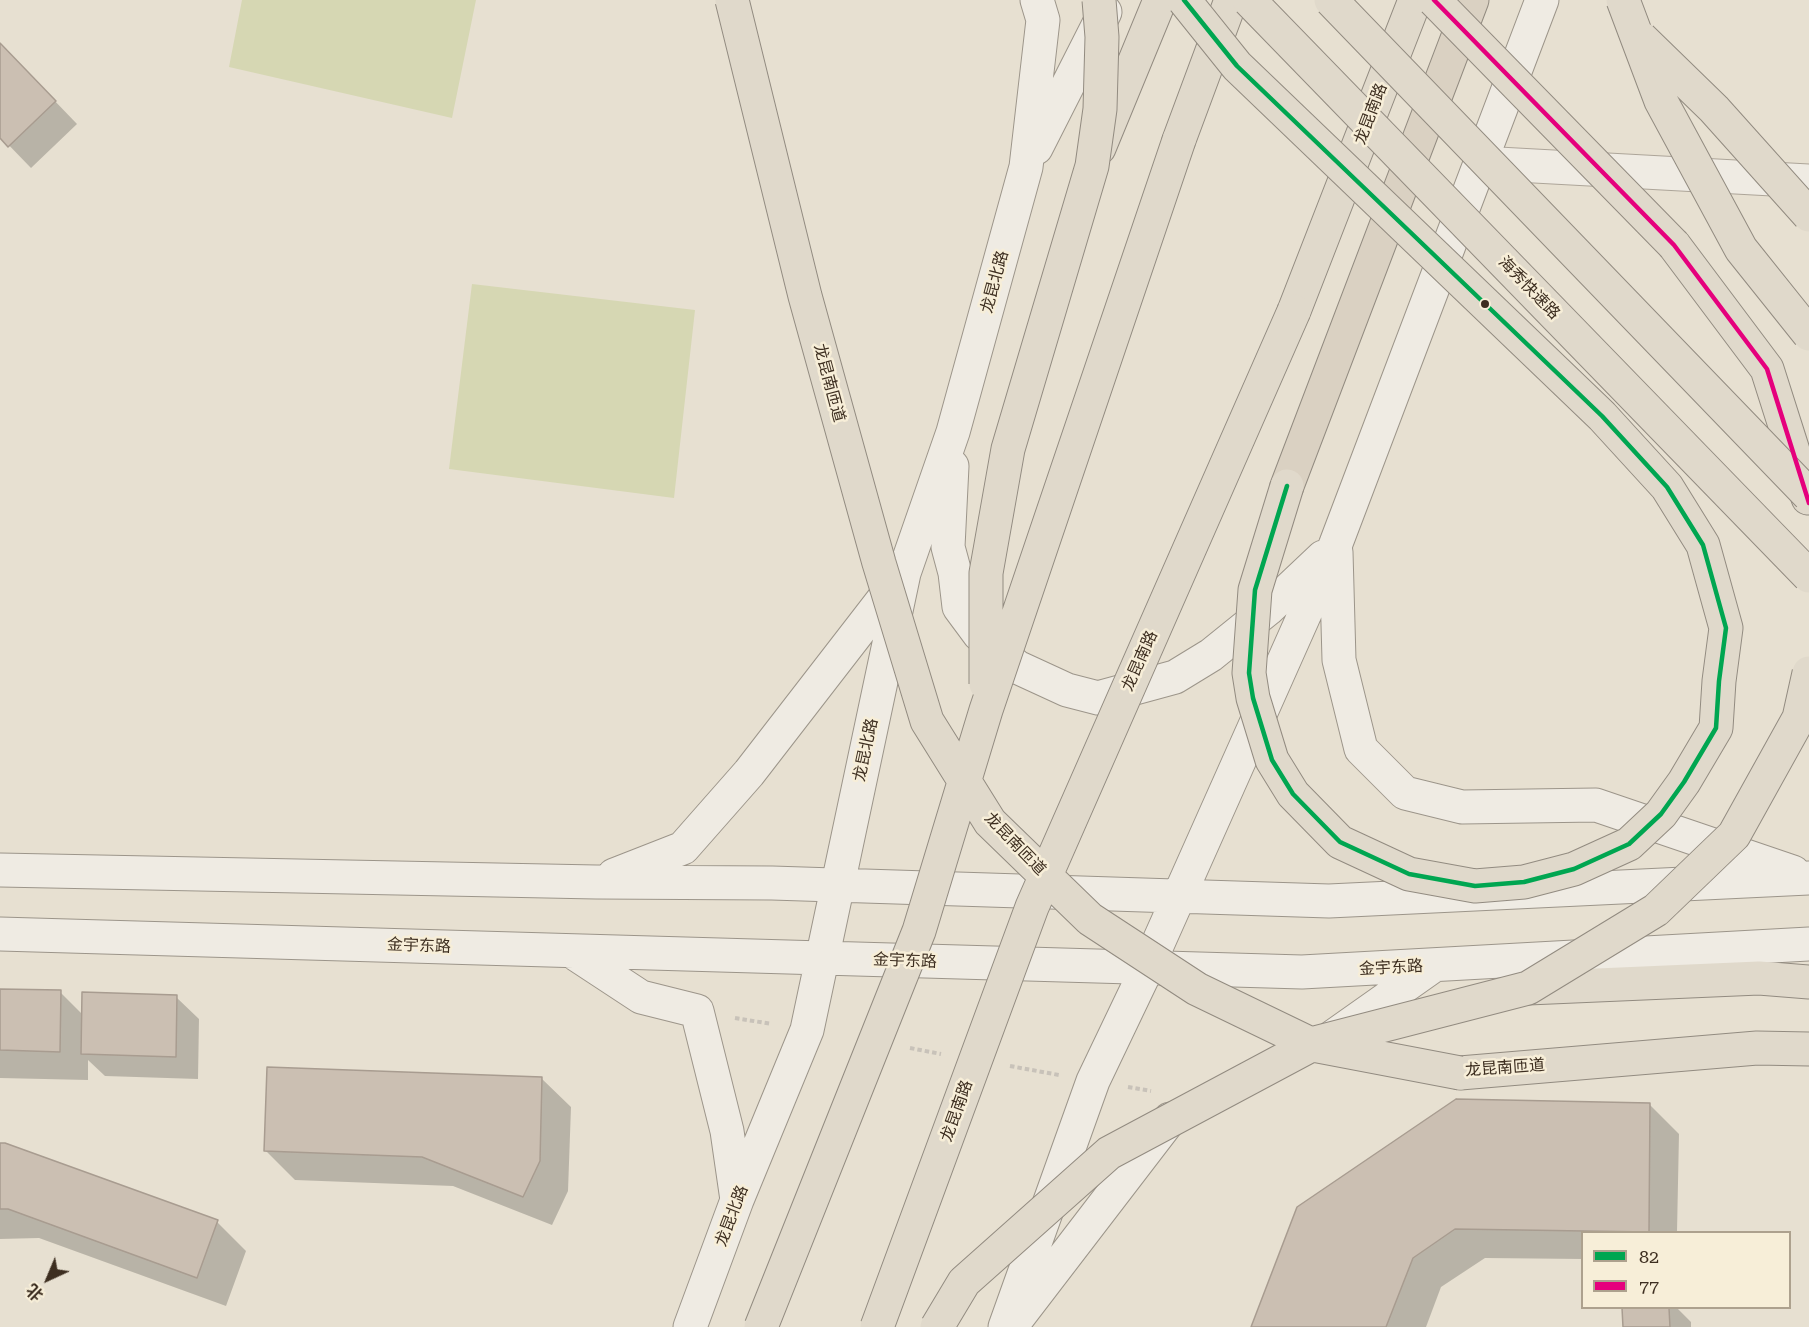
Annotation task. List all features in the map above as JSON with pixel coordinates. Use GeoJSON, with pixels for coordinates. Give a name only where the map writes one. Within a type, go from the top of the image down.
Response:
{"type":"FeatureCollection","features":[{"type":"Feature","properties":{"kind":"highway","name":"龙昆南匝道"},"geometry":{"type":"LineString","coordinates":[[732,0],[805,296],[879,563],[927,722],[990,822],[998,830],[1090,919],[1197,989],[1313,1045],[1460,1072],[1757,1048],[1809,1049]]}},
{"type":"Feature","properties":{"kind":"highway"},"geometry":{"type":"LineString","coordinates":[[1092,166],[1100,109],[1102,37],[1099,0]]}},
{"type":"Feature","properties":{"kind":"highway"},"geometry":{"type":"LineString","coordinates":[[986,710],[986,573],[1008,449],[1092,166],[1160,0]]}},
{"type":"Feature","properties":{"kind":"highway"},"geometry":{"type":"LineString","coordinates":[[1184,0],[1237,66],[1602,416],[1667,487],[1703,545],[1726,628],[1716,728],[1684,782],[1661,814],[1629,844],[1574,869],[1524,882],[1475,886],[1409,874],[1341,842],[1293,794],[1272,760],[1253,698],[1249,673],[1256,590],[1287,486],[1472,0]]}},
{"type":"Feature","properties":{"kind":"highway"},"geometry":{"type":"LineString","coordinates":[[761,1327],[919,931],[986,710],[1179,140],[1231,0]]}},
{"type":"Feature","properties":{"kind":"highway","name":"海秀快速路"},"geometry":{"type":"LineString","coordinates":[[1249,0],[1809,576]]}},
{"type":"Feature","properties":{"kind":"highway"},"geometry":{"type":"LineString","coordinates":[[1331,0],[1809,495]]}},
{"type":"Feature","properties":{"kind":"highway","name":"龙昆南路"},"geometry":{"type":"LineString","coordinates":[[877,1327],[1032,907],[1294,311],[1415,0]]}},
{"type":"Feature","properties":{"kind":"highway"},"geometry":{"type":"LineString","coordinates":[[1434,0],[1674,245],[1767,369],[1809,503]]}},
{"type":"Feature","properties":{"kind":"highway"},"geometry":{"type":"LineString","coordinates":[[1602,0],[1714,109],[1809,215]]}},
{"type":"Feature","properties":{"kind":"highway"},"geometry":{"type":"LineString","coordinates":[[1623,0],[1661,101],[1741,249],[1809,334]]}},
{"type":"Feature","properties":{"kind":"highway"},"geometry":{"type":"LineString","coordinates":[[1528,988],[1656,910],[1734,835],[1798,718],[1809,674]]}},
{"type":"Feature","properties":{"kind":"highway"},"geometry":{"type":"LineString","coordinates":[[937,1327],[964,1282],[1109,1153],[1316,1043],[1528,988],[1759,978],[1809,982]]}},
{"type":"Feature","properties":{"kind":"main road"},"geometry":{"type":"LineString","coordinates":[[1026,167],[1043,20],[1037,0]]}},
{"type":"Feature","properties":{"kind":"main road"},"geometry":{"type":"LineString","coordinates":[[1026,167],[1111,0]]}},
{"type":"Feature","properties":{"kind":"main road"},"geometry":{"type":"LineString","coordinates":[[1005,1327],[1094,1081],[1147,968],[1335,546],[1542,0]]}},
{"type":"Feature","properties":{"kind":"main road"},"geometry":{"type":"LineString","coordinates":[[1480,164],[1809,181]]}},
{"type":"Feature","properties":{"kind":"main road","name":"龙昆北路"},"geometry":{"type":"LineString","coordinates":[[690,1327],[738,1200],[807,1030],[904,573],[954,432],[1026,167]]}},
{"type":"Feature","properties":{"kind":"main road"},"geometry":{"type":"LineString","coordinates":[[954,432],[948,547],[955,573],[959,607],[979,634],[1017,667],[1067,690],[1098,698],[1175,677],[1211,655],[1268,609],[1335,546]]}},
{"type":"Feature","properties":{"kind":"main road"},"geometry":{"type":"LineString","coordinates":[[1335,546],[1339,660],[1361,749],[1405,793],[1462,807],[1596,805],[1809,878]]}},
{"type":"Feature","properties":{"kind":"main road"},"geometry":{"type":"LineString","coordinates":[[596,882],[682,848],[749,773],[904,573]]}},
{"type":"Feature","properties":{"kind":"main road"},"geometry":{"type":"LineString","coordinates":[[0,870],[837,885],[1329,901],[1809,878]]}},
{"type":"Feature","properties":{"kind":"main road","name":"金宇东路"},"geometry":{"type":"LineString","coordinates":[[0,934],[1302,972],[1809,944]]}},
{"type":"Feature","properties":{"kind":"main road"},"geometry":{"type":"LineString","coordinates":[[571,951],[641,997],[698,1011],[727,1131],[738,1200]]}},
{"type":"Feature","properties":{"kind":"main road"},"geometry":{"type":"LineString","coordinates":[[1011,1327],[1187,1097],[1248,1096],[1433,966]]}},
{"type":"Feature","properties":{"kind":"green space"},"geometry":{"type":"Polygon","coordinates":[[[242,0],[476,0],[452,118],[229,67],[242,0]]]}},
{"type":"Feature","properties":{"kind":"green space"},"geometry":{"type":"Polygon","coordinates":[[[472,284],[695,310],[674,498],[449,469],[472,284]]]}},
{"type":"Feature","properties":{"kind":"building"},"geometry":{"type":"Polygon","coordinates":[[[0,43],[56,101],[8,147],[0,138],[0,43]]]}},
{"type":"Feature","properties":{"kind":"building"},"geometry":{"type":"Polygon","coordinates":[[[0,989],[61,990],[60,1052],[0,1050],[0,989]]]}},
{"type":"Feature","properties":{"kind":"building"},"geometry":{"type":"Polygon","coordinates":[[[82,992],[177,995],[176,1057],[81,1054],[82,992]]]}},
{"type":"Feature","properties":{"kind":"building"},"geometry":{"type":"Polygon","coordinates":[[[267,1067],[542,1077],[540,1161],[523,1197],[422,1157],[264,1151],[267,1067]]]}},
{"type":"Feature","properties":{"kind":"building"},"geometry":{"type":"Polygon","coordinates":[[[1456,1099],[1650,1103],[1649,1231],[1455,1229],[1413,1258],[1386,1327],[1251,1327],[1297,1207],[1456,1099]]]}},
{"type":"Feature","properties":{"kind":"building"},"geometry":{"type":"Polygon","coordinates":[[[0,1143],[218,1220],[197,1278],[8,1209],[0,1209],[0,1143]]]}},
{"type":"Feature","properties":{"kind":"building"},"geometry":{"type":"Polygon","coordinates":[[[1622,1309],[1669,1309],[1670,1327],[1623,1327],[1622,1309]]]}},
{"type":"Feature","properties":{"kind":"transit line","name":"82"},"geometry":{"type":"LineString","coordinates":[[1184,0],[1237,66],[1602,416],[1667,487],[1703,545],[1726,628],[1716,728],[1684,782],[1661,814],[1629,844],[1574,869],[1524,882],[1475,886],[1409,874],[1340,842],[1293,794],[1272,760],[1253,698],[1249,673],[1255,590],[1287,486]]}},
{"type":"Feature","properties":{"kind":"transit line","name":"77"},"geometry":{"type":"LineString","coordinates":[[1434,0],[1674,245],[1767,369],[1809,503]]}}]}
